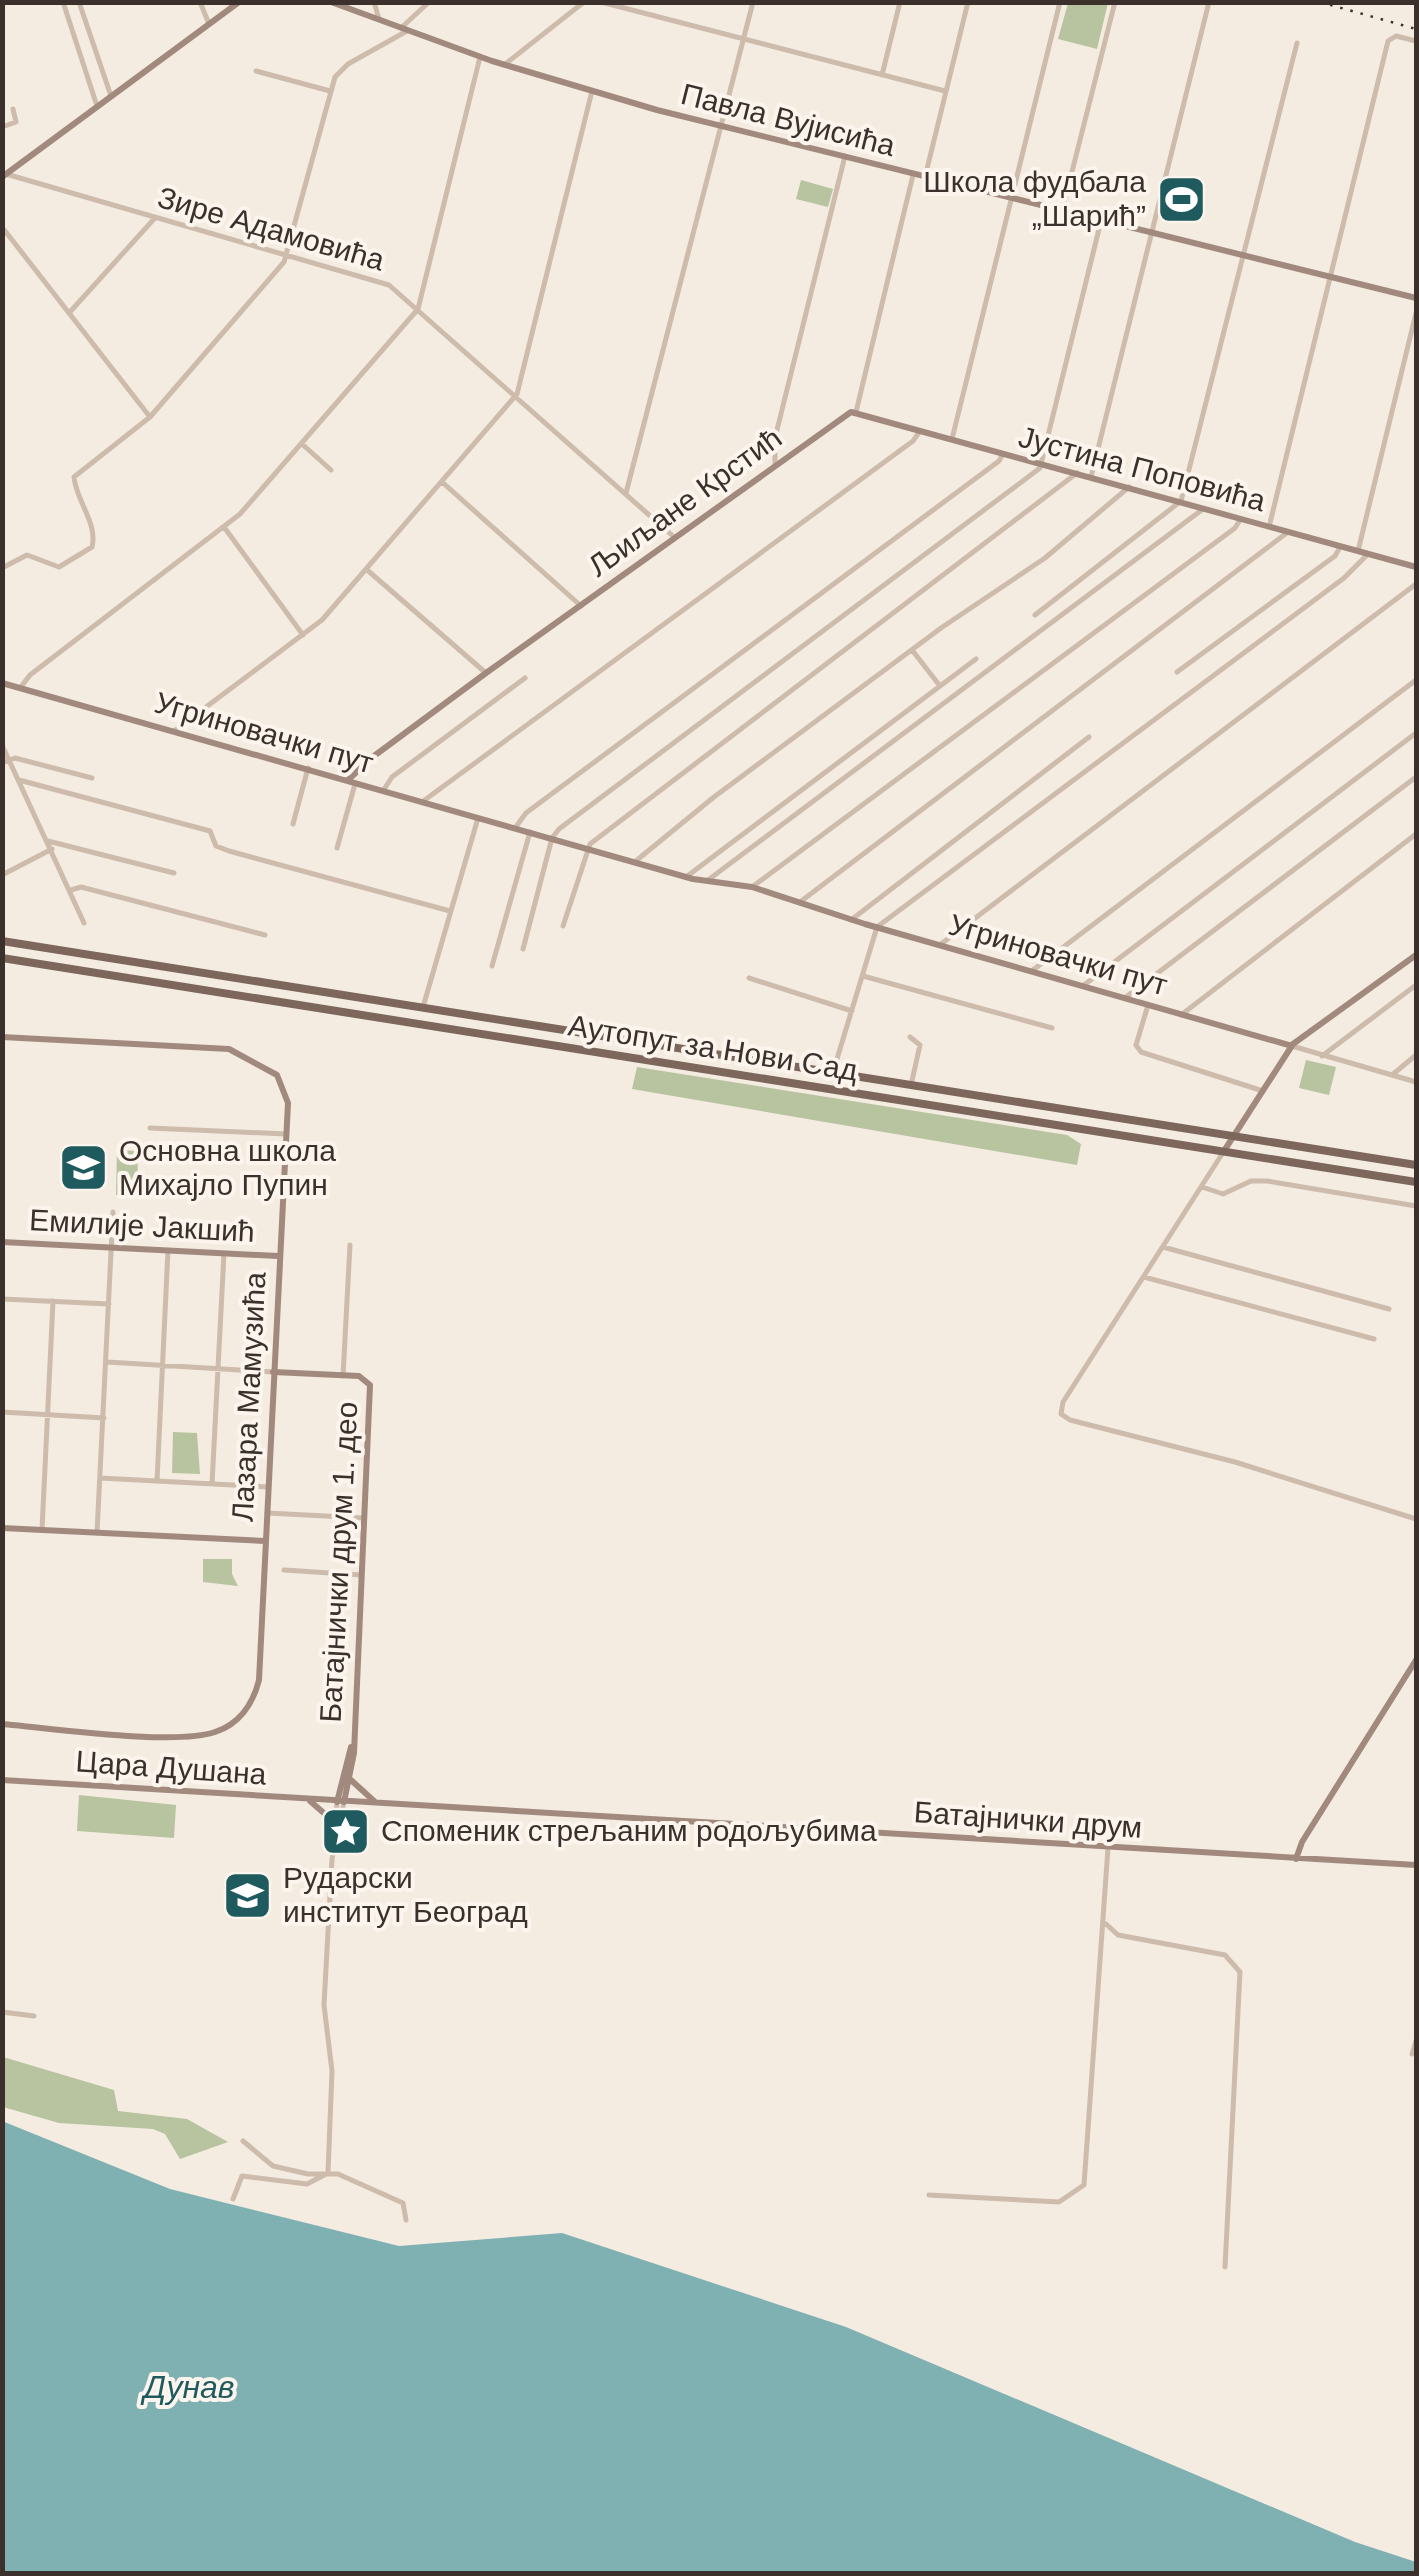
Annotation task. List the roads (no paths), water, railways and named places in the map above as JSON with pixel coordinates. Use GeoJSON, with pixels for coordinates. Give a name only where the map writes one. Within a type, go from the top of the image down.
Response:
{"type":"FeatureCollection","features":[{"type":"Feature","properties":{"kind":"main road","name":"Аутопут за Нови Сад"},"geometry":{"type":"LineString","coordinates":[[2,941],[1416,1165]]}},
{"type":"Feature","properties":{"kind":"main road","name":"Аутопут за Нови Сад"},"geometry":{"type":"LineString","coordinates":[[2,958],[1416,1182]]}},
{"type":"Feature","properties":{"kind":"street"},"geometry":{"type":"LineString","coordinates":[[63,2],[97,106]]}},
{"type":"Feature","properties":{"kind":"street"},"geometry":{"type":"LineString","coordinates":[[79,2],[111,96]]}},
{"type":"Feature","properties":{"kind":"street"},"geometry":{"type":"LineString","coordinates":[[200,2],[209,24]]}},
{"type":"Feature","properties":{"kind":"street"},"geometry":{"type":"LineString","coordinates":[[4,175],[239,2]]}},
{"type":"Feature","properties":{"kind":"street","name":"Павла Вујисића"},"geometry":{"type":"LineString","coordinates":[[331,2],[504,65],[721,127],[1416,298]]}},
{"type":"Feature","properties":{"kind":"street"},"geometry":{"type":"LineString","coordinates":[[374,2],[379,19]]}},
{"type":"Feature","properties":{"kind":"street"},"geometry":{"type":"LineString","coordinates":[[2,568],[27,556],[56,568],[90,549],[94,533],[77,497],[74,477],[150,417],[286,257],[330,91],[342,68],[404,29],[430,2]]}},
{"type":"Feature","properties":{"kind":"street"},"geometry":{"type":"LineString","coordinates":[[504,65],[584,2]]}},
{"type":"Feature","properties":{"kind":"street"},"geometry":{"type":"LineString","coordinates":[[601,2],[743,42],[945,91]]}},
{"type":"Feature","properties":{"kind":"street"},"geometry":{"type":"LineString","coordinates":[[626,494],[753,2]]}},
{"type":"Feature","properties":{"kind":"street"},"geometry":{"type":"LineString","coordinates":[[882,75],[900,2]]}},
{"type":"Feature","properties":{"kind":"street"},"geometry":{"type":"LineString","coordinates":[[925,177],[968,2]]}},
{"type":"Feature","properties":{"kind":"street"},"geometry":{"type":"LineString","coordinates":[[952,440],[1060,2]]}},
{"type":"Feature","properties":{"kind":"street"},"geometry":{"type":"LineString","coordinates":[[1062,211],[1115,2]]}},
{"type":"Feature","properties":{"kind":"street"},"geometry":{"type":"LineString","coordinates":[[1091,477],[1208,5]]}},
{"type":"Feature","properties":{"kind":"street"},"geometry":{"type":"LineString","coordinates":[[1270,526],[1388,41],[1396,36],[1416,41]]}},
{"type":"Feature","properties":{"kind":"street"},"geometry":{"type":"LineString","coordinates":[[1035,615],[1176,510],[1181,501],[1297,43]]}},
{"type":"Feature","properties":{"kind":"street"},"geometry":{"type":"LineString","coordinates":[[20,688],[30,675],[224,527],[302,444],[418,309],[480,57]]}},
{"type":"Feature","properties":{"kind":"street"},"geometry":{"type":"LineString","coordinates":[[256,71],[330,91]]}},
{"type":"Feature","properties":{"kind":"street"},"geometry":{"type":"LineString","coordinates":[[174,731],[303,635],[366,569],[515,397],[592,91]]}},
{"type":"Feature","properties":{"kind":"street"},"geometry":{"type":"LineString","coordinates":[[2,128],[16,122],[13,109]]}},
{"type":"Feature","properties":{"kind":"street"},"geometry":{"type":"LineString","coordinates":[[775,464],[775,438],[845,156]]}},
{"type":"Feature","properties":{"kind":"street","name":"Зире Адамовића"},"geometry":{"type":"LineString","coordinates":[[4,175],[382,281],[674,537]]}},
{"type":"Feature","properties":{"kind":"street"},"geometry":{"type":"LineString","coordinates":[[856,412],[914,175]]}},
{"type":"Feature","properties":{"kind":"street"},"geometry":{"type":"LineString","coordinates":[[69,312],[154,220]]}},
{"type":"Feature","properties":{"kind":"street"},"geometry":{"type":"LineString","coordinates":[[522,949],[552,838],[570,820],[1042,465],[1100,221]]}},
{"type":"Feature","properties":{"kind":"street"},"geometry":{"type":"LineString","coordinates":[[2,227],[150,417]]}},
{"type":"Feature","properties":{"kind":"street"},"geometry":{"type":"LineString","coordinates":[[1358,551],[1416,312]]}},
{"type":"Feature","properties":{"kind":"street","name":"Љиљане Крстић"},"geometry":{"type":"LineString","coordinates":[[352,780],[374,756],[486,674],[836,420],[856,412]]}},
{"type":"Feature","properties":{"kind":"street","name":"Јустина Поповића"},"geometry":{"type":"LineString","coordinates":[[856,412],[1416,568]]}},
{"type":"Feature","properties":{"kind":"street"},"geometry":{"type":"LineString","coordinates":[[422,802],[912,441],[920,430]]}},
{"type":"Feature","properties":{"kind":"street"},"geometry":{"type":"LineString","coordinates":[[302,444],[331,470]]}},
{"type":"Feature","properties":{"kind":"street"},"geometry":{"type":"LineString","coordinates":[[515,828],[522,816],[1003,454]]}},
{"type":"Feature","properties":{"kind":"street"},"geometry":{"type":"LineString","coordinates":[[564,926],[587,846],[1078,474]]}},
{"type":"Feature","properties":{"kind":"street"},"geometry":{"type":"LineString","coordinates":[[442,482],[581,606]]}},
{"type":"Feature","properties":{"kind":"street"},"geometry":{"type":"LineString","coordinates":[[637,860],[912,650],[1041,561],[1129,487]]}},
{"type":"Feature","properties":{"kind":"street"},"geometry":{"type":"LineString","coordinates":[[706,882],[1204,508]]}},
{"type":"Feature","properties":{"kind":"street"},"geometry":{"type":"LineString","coordinates":[[752,887],[1235,528],[1240,518]]}},
{"type":"Feature","properties":{"kind":"street"},"geometry":{"type":"LineString","coordinates":[[224,527],[303,635]]}},
{"type":"Feature","properties":{"kind":"street"},"geometry":{"type":"LineString","coordinates":[[800,902],[1288,532]]}},
{"type":"Feature","properties":{"kind":"street"},"geometry":{"type":"LineString","coordinates":[[1177,672],[1335,556],[1340,547]]}},
{"type":"Feature","properties":{"kind":"street"},"geometry":{"type":"LineString","coordinates":[[2,552],[10,562]]}},
{"type":"Feature","properties":{"kind":"street"},"geometry":{"type":"LineString","coordinates":[[833,1072],[877,927],[1358,567],[1368,554]]}},
{"type":"Feature","properties":{"kind":"street"},"geometry":{"type":"LineString","coordinates":[[366,569],[486,674]]}},
{"type":"Feature","properties":{"kind":"street"},"geometry":{"type":"LineString","coordinates":[[941,944],[1416,584]]}},
{"type":"Feature","properties":{"kind":"street"},"geometry":{"type":"LineString","coordinates":[[912,650],[940,686]]}},
{"type":"Feature","properties":{"kind":"street"},"geometry":{"type":"LineString","coordinates":[[686,877],[976,659]]}},
{"type":"Feature","properties":{"kind":"street"},"geometry":{"type":"LineString","coordinates":[[384,791],[392,778],[524,678]]}},
{"type":"Feature","properties":{"kind":"street"},"geometry":{"type":"LineString","coordinates":[[1033,970],[1416,680]]}},
{"type":"Feature","properties":{"kind":"street","name":"Угриновачки пут"},"geometry":{"type":"LineString","coordinates":[[2,683],[686,877],[752,887],[852,920],[1416,1082]]}},
{"type":"Feature","properties":{"kind":"street"},"geometry":{"type":"LineString","coordinates":[[1084,986],[1416,734]]}},
{"type":"Feature","properties":{"kind":"street"},"geometry":{"type":"LineString","coordinates":[[852,920],[1089,737]]}},
{"type":"Feature","properties":{"kind":"street"},"geometry":{"type":"LineString","coordinates":[[2,745],[6,761],[72,890],[84,923]]}},
{"type":"Feature","properties":{"kind":"street"},"geometry":{"type":"LineString","coordinates":[[6,761],[92,778]]}},
{"type":"Feature","properties":{"kind":"street"},"geometry":{"type":"LineString","coordinates":[[293,824],[308,768]]}},
{"type":"Feature","properties":{"kind":"street"},"geometry":{"type":"LineString","coordinates":[[1126,998],[1416,777]]}},
{"type":"Feature","properties":{"kind":"street"},"geometry":{"type":"LineString","coordinates":[[19,780],[210,831],[216,846],[230,851],[450,911]]}},
{"type":"Feature","properties":{"kind":"street"},"geometry":{"type":"LineString","coordinates":[[337,848],[352,780]]}},
{"type":"Feature","properties":{"kind":"street"},"geometry":{"type":"LineString","coordinates":[[424,1007],[479,816]]}},
{"type":"Feature","properties":{"kind":"street"},"geometry":{"type":"LineString","coordinates":[[492,966],[530,832]]}},
{"type":"Feature","properties":{"kind":"street"},"geometry":{"type":"LineString","coordinates":[[1181,1015],[1416,834]]}},
{"type":"Feature","properties":{"kind":"street"},"geometry":{"type":"LineString","coordinates":[[48,841],[174,873]]}},
{"type":"Feature","properties":{"kind":"street"},"geometry":{"type":"LineString","coordinates":[[2,874],[52,850]]}},
{"type":"Feature","properties":{"kind":"street"},"geometry":{"type":"LineString","coordinates":[[72,890],[81,887],[265,935]]}},
{"type":"Feature","properties":{"kind":"street"},"geometry":{"type":"LineString","coordinates":[[1416,955],[1292,1046],[1063,1402],[1064,1417],[1235,1462],[1416,1519]]}},
{"type":"Feature","properties":{"kind":"street"},"geometry":{"type":"LineString","coordinates":[[862,976],[1052,1028]]}},
{"type":"Feature","properties":{"kind":"street"},"geometry":{"type":"LineString","coordinates":[[749,978],[852,1011]]}},
{"type":"Feature","properties":{"kind":"street"},"geometry":{"type":"LineString","coordinates":[[1322,1056],[1416,985]]}},
{"type":"Feature","properties":{"kind":"street"},"geometry":{"type":"LineString","coordinates":[[1148,1005],[1136,1045],[1141,1052],[1264,1091]]}},
{"type":"Feature","properties":{"kind":"street","name":"Лазара Мамузића"},"geometry":{"type":"LineString","coordinates":[[2,1037],[229,1049],[263,1065],[283,1084],[288,1103],[259,1680],[248,1707],[230,1725],[205,1734],[172,1736],[2,1724]]}},
{"type":"Feature","properties":{"kind":"street"},"geometry":{"type":"LineString","coordinates":[[910,1037],[920,1045],[911,1085]]}},
{"type":"Feature","properties":{"kind":"street"},"geometry":{"type":"LineString","coordinates":[[1392,1075],[1416,1055]]}},
{"type":"Feature","properties":{"kind":"street"},"geometry":{"type":"LineString","coordinates":[[150,1128],[286,1134]]}},
{"type":"Feature","properties":{"kind":"street"},"geometry":{"type":"LineString","coordinates":[[1202,1187],[1223,1194],[1251,1181],[1267,1181],[1416,1206]]}},
{"type":"Feature","properties":{"kind":"street"},"geometry":{"type":"LineString","coordinates":[[98,1533],[113,1212]]}},
{"type":"Feature","properties":{"kind":"street","name":"Емилије Јакшић"},"geometry":{"type":"LineString","coordinates":[[2,1242],[278,1256]]}},
{"type":"Feature","properties":{"kind":"street"},"geometry":{"type":"LineString","coordinates":[[107,1362],[343,1376],[350,1245]]}},
{"type":"Feature","properties":{"kind":"street"},"geometry":{"type":"LineString","coordinates":[[1163,1246],[1390,1309]]}},
{"type":"Feature","properties":{"kind":"street"},"geometry":{"type":"LineString","coordinates":[[158,1481],[168,1250]]}},
{"type":"Feature","properties":{"kind":"street"},"geometry":{"type":"LineString","coordinates":[[212,1484],[224,1253]]}},
{"type":"Feature","properties":{"kind":"street"},"geometry":{"type":"LineString","coordinates":[[1144,1277],[1374,1339]]}},
{"type":"Feature","properties":{"kind":"street"},"geometry":{"type":"LineString","coordinates":[[2,1299],[110,1304]]}},
{"type":"Feature","properties":{"kind":"street"},"geometry":{"type":"LineString","coordinates":[[42,1530],[53,1302]]}},
{"type":"Feature","properties":{"kind":"street","name":"Батајнички друм 1. део"},"geometry":{"type":"LineString","coordinates":[[340,1802],[353,1741],[370,1385],[363,1377],[343,1376]]}},
{"type":"Feature","properties":{"kind":"street"},"geometry":{"type":"LineString","coordinates":[[2,1412],[104,1418]]}},
{"type":"Feature","properties":{"kind":"street"},"geometry":{"type":"LineString","coordinates":[[100,1478],[268,1488]]}},
{"type":"Feature","properties":{"kind":"street"},"geometry":{"type":"LineString","coordinates":[[266,1513],[364,1518]]}},
{"type":"Feature","properties":{"kind":"street"},"geometry":{"type":"LineString","coordinates":[[2,1528],[264,1541]]}},
{"type":"Feature","properties":{"kind":"street"},"geometry":{"type":"LineString","coordinates":[[284,1570],[361,1575]]}},
{"type":"Feature","properties":{"kind":"street"},"geometry":{"type":"LineString","coordinates":[[1296,1859],[1302,1842],[1416,1660]]}},
{"type":"Feature","properties":{"kind":"street","name":"Цара Душана"},"geometry":{"type":"LineString","coordinates":[[2,1780],[340,1802]]}},
{"type":"Feature","properties":{"kind":"street"},"geometry":{"type":"LineString","coordinates":[[309,1801],[332,1795],[346,1781],[380,1804]]}},
{"type":"Feature","properties":{"kind":"street"},"geometry":{"type":"LineString","coordinates":[[309,1801],[333,1821]]}},
{"type":"Feature","properties":{"kind":"street"},"geometry":{"type":"LineString","coordinates":[[335,1834],[333,1821],[340,1802]]}},
{"type":"Feature","properties":{"kind":"street"},"geometry":{"type":"LineString","coordinates":[[328,2173],[332,2071],[324,2005],[340,1802]]}},
{"type":"Feature","properties":{"kind":"street","name":"Батајнички друм"},"geometry":{"type":"LineString","coordinates":[[340,1802],[1416,1865]]}},
{"type":"Feature","properties":{"kind":"street"},"geometry":{"type":"LineString","coordinates":[[929,2195],[1059,2202],[1084,2185],[1099,1935],[1106,1924],[1108,1848]]}},
{"type":"Feature","properties":{"kind":"street"},"geometry":{"type":"LineString","coordinates":[[1106,1924],[1118,1935],[1225,1954],[1240,1972],[1225,2267]]}},
{"type":"Feature","properties":{"kind":"street"},"geometry":{"type":"LineString","coordinates":[[2,2012],[34,2016]]}},
{"type":"Feature","properties":{"kind":"street"},"geometry":{"type":"LineString","coordinates":[[1412,2054],[1416,2041]]}},
{"type":"Feature","properties":{"kind":"street"},"geometry":{"type":"LineString","coordinates":[[243,2141],[273,2166],[308,2174],[328,2173],[403,2204],[406,2220]]}},
{"type":"Feature","properties":{"kind":"street"},"geometry":{"type":"LineString","coordinates":[[233,2199],[242,2176],[307,2184],[328,2173]]}},
{"type":"Feature","properties":{"kind":"water","name":"Дунав"},"geometry":{"type":"Polygon","coordinates":[[[2,2121],[170,2189],[399,2246],[562,2233],[846,2327],[1355,2542],[1416,2562],[1416,2573],[3,2573],[2,2121]]]}},
{"type":"Feature","properties":{"kind":"railway"},"geometry":{"type":"LineString","coordinates":[[1320,2],[1416,29]]}},
{"type":"Feature","properties":{"kind":"place","name":"Школа фудбала „Шарић”"},"geometry":{"type":"Point","coordinates":[1181,199]}},
{"type":"Feature","properties":{"kind":"place","name":"Основна школа Михајло Пупин"},"geometry":{"type":"Point","coordinates":[84,1168]}},
{"type":"Feature","properties":{"kind":"place","name":"Споменик стрељаним родољубима"},"geometry":{"type":"Point","coordinates":[346,1831]}},
{"type":"Feature","properties":{"kind":"place","name":"Рударски институт Београд"},"geometry":{"type":"Point","coordinates":[248,1895]}}]}
